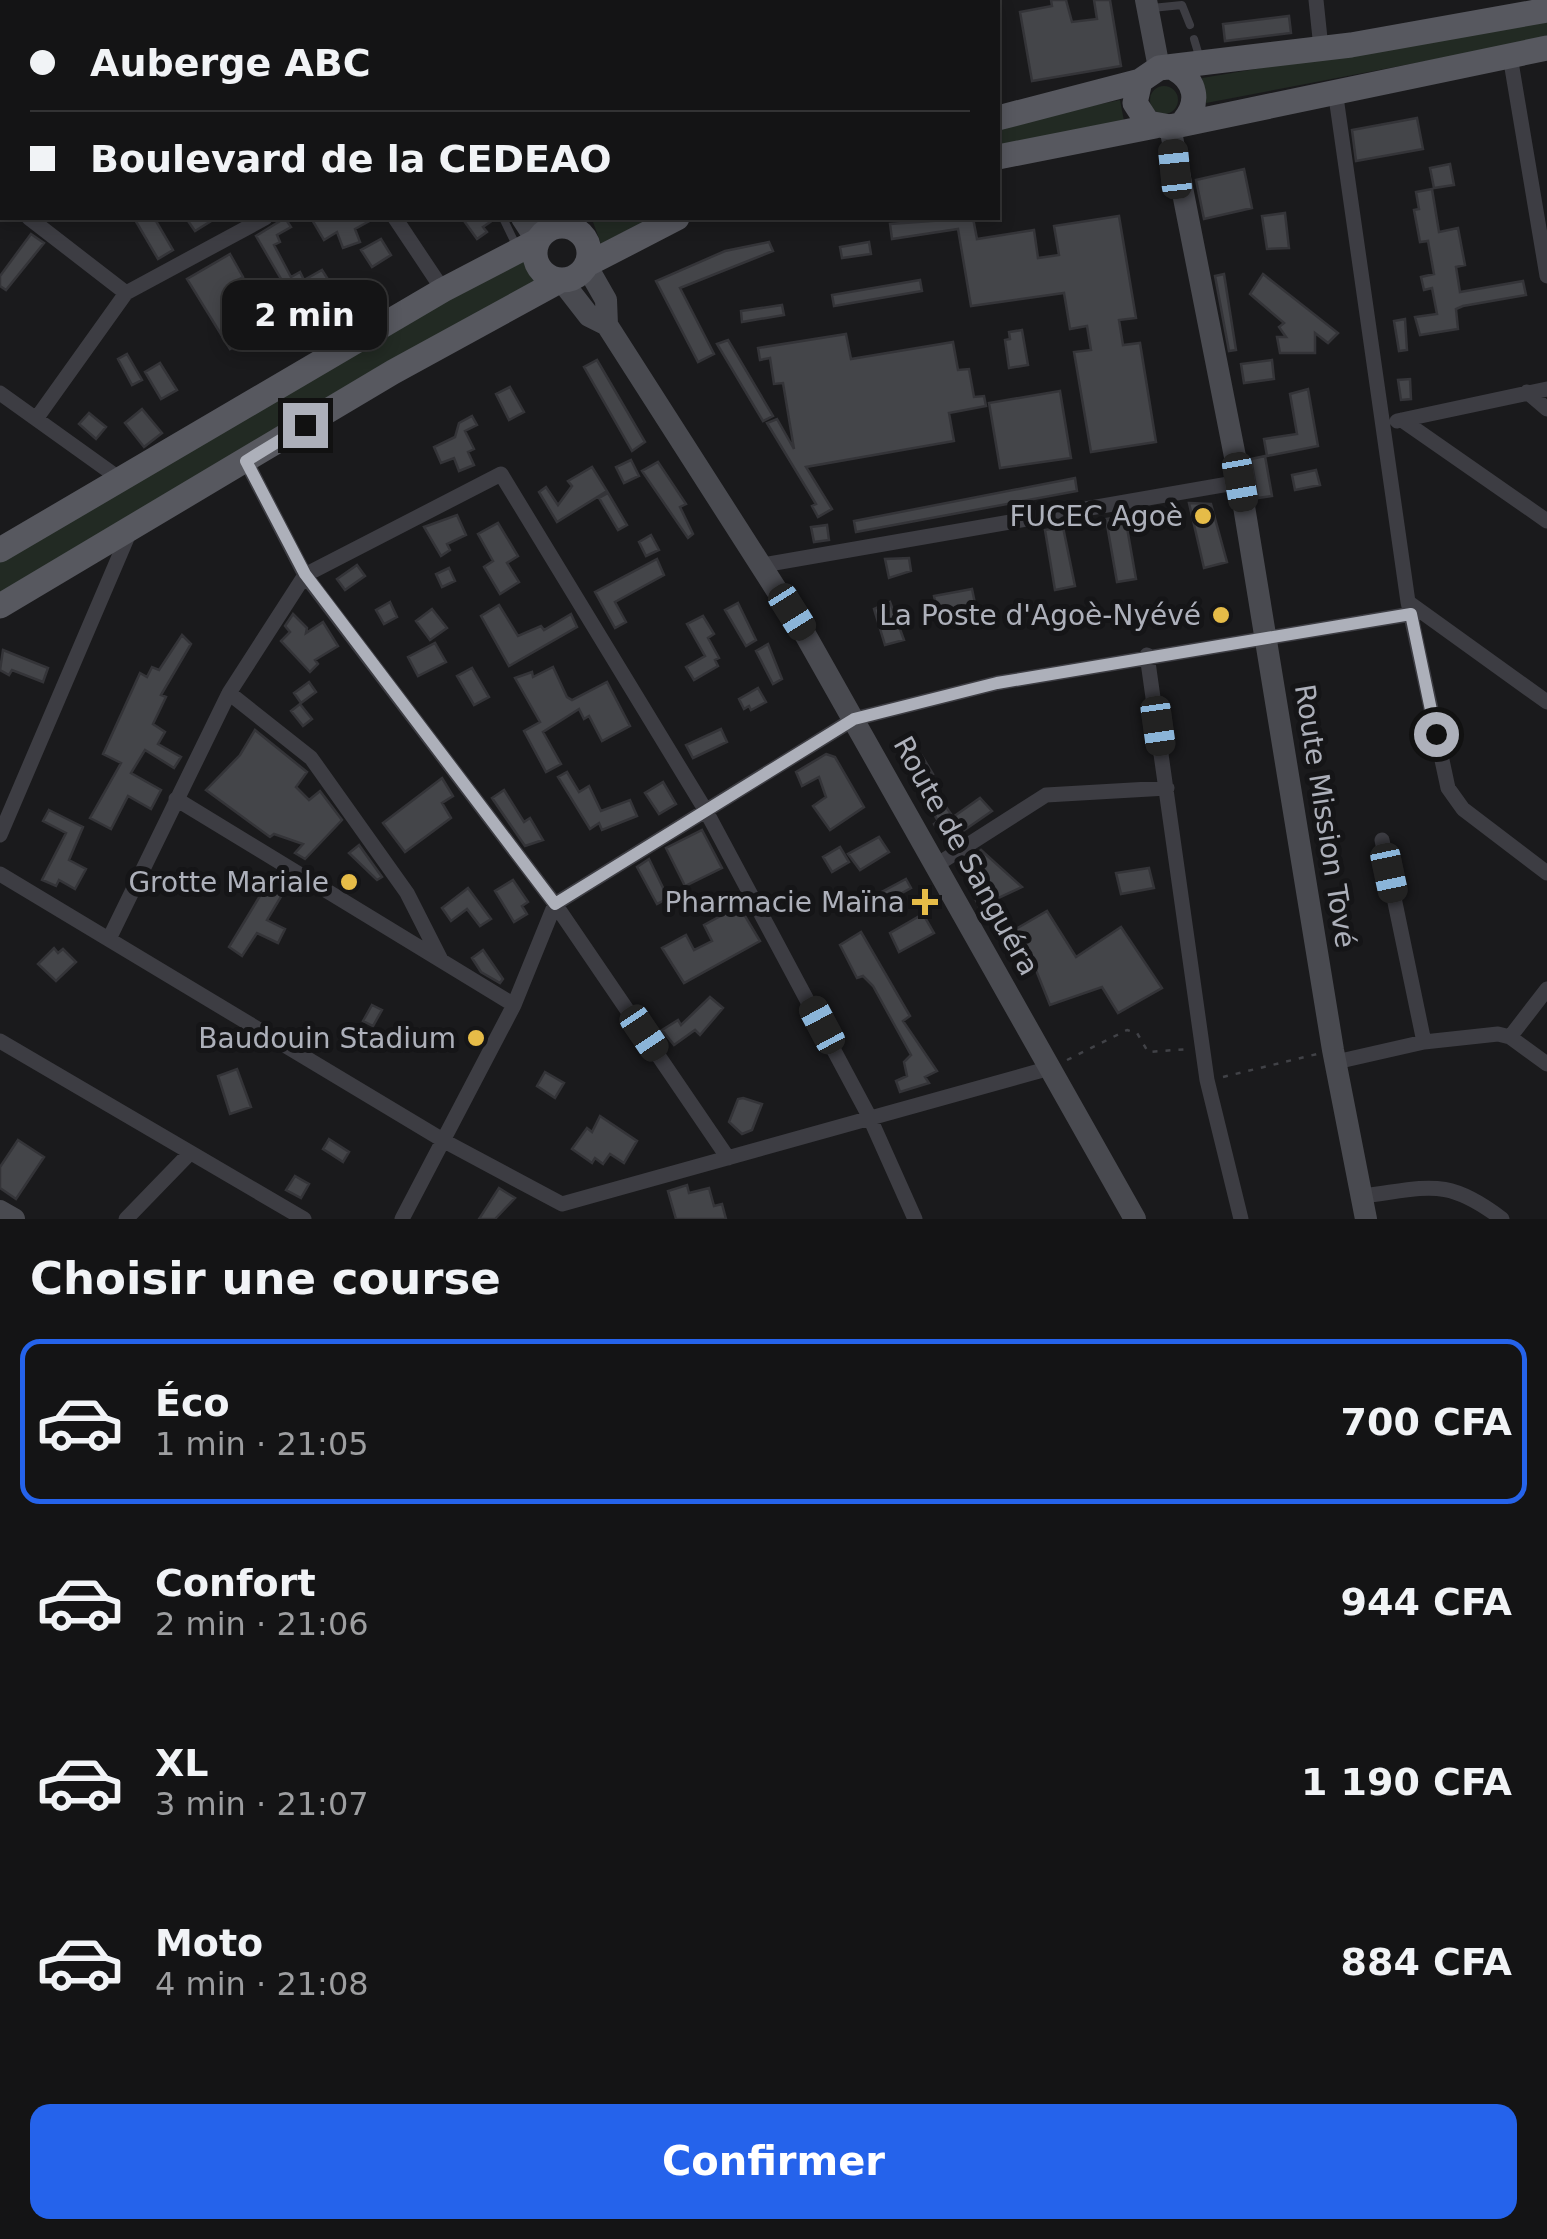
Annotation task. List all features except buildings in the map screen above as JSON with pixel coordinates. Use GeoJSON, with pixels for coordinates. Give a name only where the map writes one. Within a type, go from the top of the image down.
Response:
{"type":"FeatureCollection","features":[{"type":"Feature","properties":{"kind":"main road"},"geometry":{"type":"LineString","coordinates":[[1000,117],[1158,73],[1547,10]]}},
{"type":"Feature","properties":{"kind":"main road"},"geometry":{"type":"LineString","coordinates":[[1000,157],[1547,48]]}},
{"type":"Feature","properties":{"kind":"main road"},"geometry":{"type":"LineString","coordinates":[[1158,73],[1134,95],[1137,111],[1170,125]]}},
{"type":"Feature","properties":{"kind":"main road"},"geometry":{"type":"LineString","coordinates":[[1158,73],[1188,78],[1194,92],[1193,108],[1170,125]]}},
{"type":"Feature","properties":{"kind":"main road"},"geometry":{"type":"LineString","coordinates":[[6,540],[120,479],[443,290],[528,246],[565,220],[587,242],[586,265]]}},
{"type":"Feature","properties":{"kind":"main road"},"geometry":{"type":"LineString","coordinates":[[0,606],[409,362],[561,280],[576,277],[586,265],[673,220]]}},
{"type":"Feature","properties":{"kind":"main road"},"geometry":{"type":"LineString","coordinates":[[528,246],[546,276],[561,280]]}},
{"type":"Feature","properties":{"kind":"street"},"geometry":{"type":"LineString","coordinates":[[1316,0],[1321,48]]}},
{"type":"Feature","properties":{"kind":"street"},"geometry":{"type":"LineString","coordinates":[[1146,4],[1158,73]]}},
{"type":"Feature","properties":{"kind":"street"},"geometry":{"type":"LineString","coordinates":[[1510,56],[1547,276]]}},
{"type":"Feature","properties":{"kind":"street"},"geometry":{"type":"LineString","coordinates":[[1335,90],[1410,608],[1454,799],[1547,873]]}},
{"type":"Feature","properties":{"kind":"street","name":"Route Mission Tové"},"geometry":{"type":"LineString","coordinates":[[1170,125],[1240,482],[1364,1208]]}},
{"type":"Feature","properties":{"kind":"street"},"geometry":{"type":"LineString","coordinates":[[32,220],[126,293]]}},
{"type":"Feature","properties":{"kind":"street"},"geometry":{"type":"LineString","coordinates":[[36,419],[126,293],[260,220]]}},
{"type":"Feature","properties":{"kind":"street"},"geometry":{"type":"LineString","coordinates":[[396,220],[443,290]]}},
{"type":"Feature","properties":{"kind":"street"},"geometry":{"type":"LineString","coordinates":[[522,220],[528,246]]}},
{"type":"Feature","properties":{"kind":"street","name":"Route de Sanguéra"},"geometry":{"type":"LineString","coordinates":[[586,265],[606,300],[606,325]]}},
{"type":"Feature","properties":{"kind":"street","name":"Route de Sanguéra"},"geometry":{"type":"LineString","coordinates":[[561,280],[589,316],[606,325],[762,566],[938,864],[1135,1219]]}},
{"type":"Feature","properties":{"kind":"street"},"geometry":{"type":"LineString","coordinates":[[1383,422],[1547,389]]}},
{"type":"Feature","properties":{"kind":"street"},"geometry":{"type":"LineString","coordinates":[[1527,392],[1547,410]]}},
{"type":"Feature","properties":{"kind":"street"},"geometry":{"type":"LineString","coordinates":[[0,393],[120,479]]}},
{"type":"Feature","properties":{"kind":"street"},"geometry":{"type":"LineString","coordinates":[[1402,420],[1547,521]]}},
{"type":"Feature","properties":{"kind":"street"},"geometry":{"type":"LineString","coordinates":[[246,461],[305,574],[555,904],[728,1158]]}},
{"type":"Feature","properties":{"kind":"street"},"geometry":{"type":"LineString","coordinates":[[109,939],[229,692],[305,574],[500,474],[706,812],[870,1116],[916,1219]]}},
{"type":"Feature","properties":{"kind":"street"},"geometry":{"type":"LineString","coordinates":[[762,566],[1240,482]]}},
{"type":"Feature","properties":{"kind":"street"},"geometry":{"type":"LineString","coordinates":[[0,836],[132,526]]}},
{"type":"Feature","properties":{"kind":"street"},"geometry":{"type":"LineString","coordinates":[[402,1219],[446,1142],[514,1005],[555,904],[854,719],[953,692],[1410,608],[1547,702]]}},
{"type":"Feature","properties":{"kind":"street"},"geometry":{"type":"LineString","coordinates":[[1147,656],[1208,1080],[1240,1219]]}},
{"type":"Feature","properties":{"kind":"street"},"geometry":{"type":"LineString","coordinates":[[229,692],[311,758],[407,893],[441,961]]}},
{"type":"Feature","properties":{"kind":"street"},"geometry":{"type":"LineString","coordinates":[[938,864],[1046,795],[1167,788]]}},
{"type":"Feature","properties":{"kind":"street"},"geometry":{"type":"LineString","coordinates":[[176,799],[514,1005]]}},
{"type":"Feature","properties":{"kind":"street"},"geometry":{"type":"LineString","coordinates":[[1382,840],[1424,1042]]}},
{"type":"Feature","properties":{"kind":"street"},"geometry":{"type":"LineString","coordinates":[[0,874],[559,1212],[870,1116],[1050,1068]]}},
{"type":"Feature","properties":{"kind":"street"},"geometry":{"type":"LineString","coordinates":[[1510,1037],[1547,989]]}},
{"type":"Feature","properties":{"kind":"street"},"geometry":{"type":"LineString","coordinates":[[1335,1056],[1486,1034],[1510,1037],[1547,1064]]}},
{"type":"Feature","properties":{"kind":"street"},"geometry":{"type":"LineString","coordinates":[[0,1041],[304,1219]]}},
{"type":"Feature","properties":{"kind":"street"},"geometry":{"type":"LineString","coordinates":[[126,1219],[190,1153]]}},
{"type":"Feature","properties":{"kind":"street"},"geometry":{"type":"LineString","coordinates":[[1364,1208],[1442,1186],[1474,1197],[1502,1219]]}},
{"type":"Feature","properties":{"kind":"street"},"geometry":{"type":"LineString","coordinates":[[0,1211],[14,1219]]}},
{"type":"Feature","properties":{"kind":"lane"},"geometry":{"type":"LineString","coordinates":[[1146,4],[1182,5],[1190,25]]}},
{"type":"Feature","properties":{"kind":"lane"},"geometry":{"type":"LineString","coordinates":[[1194,40],[1202,65]]}},
{"type":"Feature","properties":{"kind":"lane"},"geometry":{"type":"LineString","coordinates":[[505,220],[528,246]]}},
{"type":"Feature","properties":{"kind":"path"},"geometry":{"type":"LineString","coordinates":[[1050,1068],[1127,1030],[1137,1033],[1144,1049],[1153,1054],[1205,1047]]}},
{"type":"Feature","properties":{"kind":"path"},"geometry":{"type":"LineString","coordinates":[[1208,1080],[1335,1056]]}},
{"type":"Feature","properties":{"kind":"shaded area"},"geometry":{"type":"Polygon","coordinates":[[[1547,20],[1547,38],[1206,103],[1202,78],[1547,20]]]}},
{"type":"Feature","properties":{"kind":"shaded area"},"geometry":{"type":"Polygon","coordinates":[[[1164,86],[1174,90],[1178,100],[1174,110],[1164,114],[1154,110],[1150,100],[1154,90],[1164,86]]]}},
{"type":"Feature","properties":{"kind":"shaded area"},"geometry":{"type":"Polygon","coordinates":[[[1120,100],[1125,126],[1000,149],[1000,125],[1120,100]]]}},
{"type":"Feature","properties":{"kind":"shaded area"},"geometry":{"type":"Polygon","coordinates":[[[598,220],[646,220],[601,244],[593,222],[598,220]]]}},
{"type":"Feature","properties":{"kind":"shaded area"},"geometry":{"type":"Polygon","coordinates":[[[523,254],[536,280],[0,593],[0,562],[523,254]]]}},
{"type":"Feature","properties":{"kind":"place","name":"FUCEC Agoè"},"geometry":{"type":"Point","coordinates":[1203,516]}},
{"type":"Feature","properties":{"kind":"place","name":"La Poste d'Agoè-Nyévé"},"geometry":{"type":"Point","coordinates":[1221,615]}},
{"type":"Feature","properties":{"kind":"place","name":"Grotte Mariale"},"geometry":{"type":"Point","coordinates":[349,882]}},
{"type":"Feature","properties":{"kind":"place","name":"Pharmacie Maïna"},"geometry":{"type":"Point","coordinates":[925,902]}},
{"type":"Feature","properties":{"kind":"place","name":"Baudouin Stadium"},"geometry":{"type":"Point","coordinates":[476,1038]}},
{"type":"Feature","properties":{"kind":"route"},"geometry":{"type":"LineString","coordinates":[[305,425],[246,461],[305,574],[555,904],[854,719],[997,683],[1411,614],[1436,734]]}}]}
